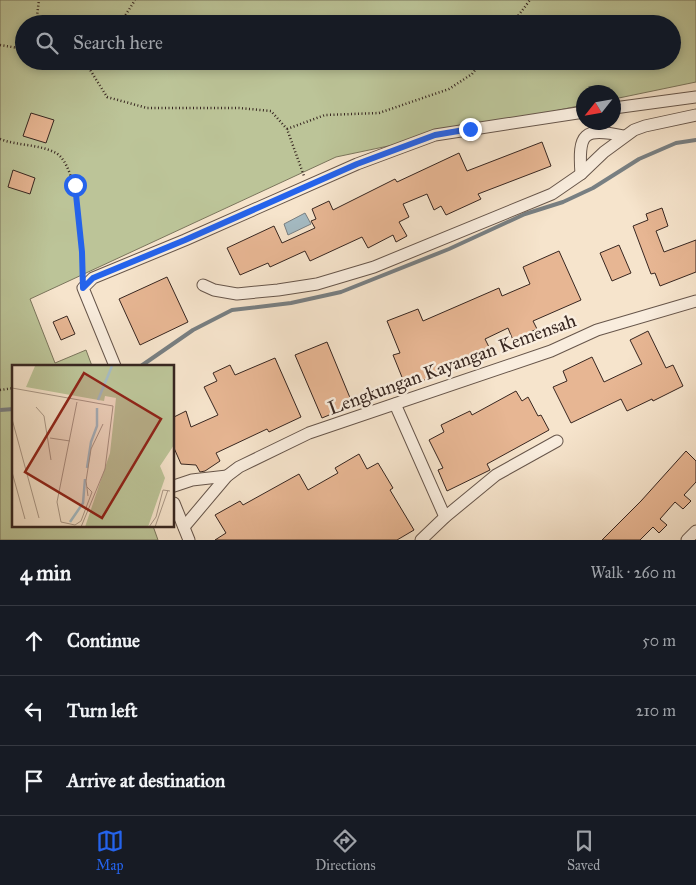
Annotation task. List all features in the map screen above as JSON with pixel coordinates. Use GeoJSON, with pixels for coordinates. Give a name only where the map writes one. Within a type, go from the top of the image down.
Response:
{"type":"FeatureCollection","features":[{"type":"Feature","properties":{"kind":"street"},"geometry":{"type":"LineString","coordinates":[[621,107],[696,97]]}},
{"type":"Feature","properties":{"kind":"street"},"geometry":{"type":"LineString","coordinates":[[115,365],[83,288],[93,278],[308,187],[357,164],[435,135],[576,113]]}},
{"type":"Feature","properties":{"kind":"street"},"geometry":{"type":"LineString","coordinates":[[203,285],[214,290],[237,294],[317,284],[374,267],[552,194],[582,174],[604,152],[634,130],[696,116]]}},
{"type":"Feature","properties":{"kind":"street"},"geometry":{"type":"LineString","coordinates":[[582,174],[581,144],[586,137],[592,132],[602,131],[624,136]]}},
{"type":"Feature","properties":{"kind":"street","name":"Lengkungan Kayangan Kemensah"},"geometry":{"type":"LineString","coordinates":[[184,526],[227,476],[239,467],[309,433],[551,350],[597,330],[696,300]]}},
{"type":"Feature","properties":{"kind":"street"},"geometry":{"type":"LineString","coordinates":[[395,404],[445,517]]}},
{"type":"Feature","properties":{"kind":"street"},"geometry":{"type":"LineString","coordinates":[[421,540],[445,517],[496,475],[557,441]]}},
{"type":"Feature","properties":{"kind":"street","name":"Lengkungan Kayangan Kemensah"},"geometry":{"type":"LineString","coordinates":[[175,486],[192,480],[227,476]]}},
{"type":"Feature","properties":{"kind":"street"},"geometry":{"type":"LineString","coordinates":[[175,505],[189,540]]}},
{"type":"Feature","properties":{"kind":"street"},"geometry":{"type":"LineString","coordinates":[[687,540],[696,531]]}},
{"type":"Feature","properties":{"kind":"path"},"geometry":{"type":"LineString","coordinates":[[37,15],[39,0]]}},
{"type":"Feature","properties":{"kind":"path"},"geometry":{"type":"LineString","coordinates":[[126,15],[135,0]]}},
{"type":"Feature","properties":{"kind":"path"},"geometry":{"type":"LineString","coordinates":[[519,15],[530,0]]}},
{"type":"Feature","properties":{"kind":"path"},"geometry":{"type":"LineString","coordinates":[[0,45],[15,48]]}},
{"type":"Feature","properties":{"kind":"path"},"geometry":{"type":"LineString","coordinates":[[90,70],[107,96],[147,108],[238,108],[271,112],[287,129],[308,187]]}},
{"type":"Feature","properties":{"kind":"path"},"geometry":{"type":"LineString","coordinates":[[287,129],[325,115],[379,113],[449,89],[475,70]]}},
{"type":"Feature","properties":{"kind":"path"},"geometry":{"type":"LineString","coordinates":[[0,138],[7,142],[49,150],[59,154],[66,165],[75,185],[82,252],[83,288]]}},
{"type":"Feature","properties":{"kind":"green space"},"geometry":{"type":"Polygon","coordinates":[[[0,0],[696,0],[696,82],[621,98],[621,85],[576,85],[576,106],[336,157],[30,299],[55,363],[86,350],[92,365],[12,365],[12,528],[154,528],[158,540],[0,540],[0,0]]]}},
{"type":"Feature","properties":{"kind":"water"},"geometry":{"type":"Polygon","coordinates":[[[305,213],[311,224],[288,235],[284,224],[305,213]]]}},
{"type":"Feature","properties":{"kind":"building"},"geometry":{"type":"Polygon","coordinates":[[[31,113],[54,120],[46,143],[23,136],[31,113]]]}},
{"type":"Feature","properties":{"kind":"building"},"geometry":{"type":"Polygon","coordinates":[[[542,142],[551,166],[478,194],[481,199],[446,215],[441,206],[434,210],[427,194],[403,204],[409,217],[399,222],[407,236],[396,242],[393,235],[368,248],[362,237],[310,261],[305,251],[270,267],[268,263],[240,275],[227,248],[274,226],[282,243],[315,228],[311,221],[316,219],[312,209],[329,201],[333,210],[395,179],[397,182],[459,153],[467,171],[542,142]]]}},
{"type":"Feature","properties":{"kind":"building"},"geometry":{"type":"Polygon","coordinates":[[[13,170],[35,178],[30,194],[8,187],[13,170]]]}},
{"type":"Feature","properties":{"kind":"building"},"geometry":{"type":"Polygon","coordinates":[[[662,208],[668,226],[656,231],[664,252],[696,240],[696,272],[660,286],[655,273],[651,274],[633,226],[648,220],[646,214],[662,208]]]}},
{"type":"Feature","properties":{"kind":"building"},"geometry":{"type":"Polygon","coordinates":[[[619,245],[631,273],[612,281],[600,253],[619,245]]]}},
{"type":"Feature","properties":{"kind":"building"},"geometry":{"type":"Polygon","coordinates":[[[559,251],[581,300],[533,321],[537,329],[513,340],[508,328],[485,339],[489,347],[441,368],[443,373],[406,387],[393,355],[400,353],[387,321],[418,309],[423,321],[499,288],[502,296],[530,284],[523,267],[559,251]]]}},
{"type":"Feature","properties":{"kind":"building"},"geometry":{"type":"Polygon","coordinates":[[[167,277],[188,322],[140,345],[119,299],[167,277]]]}},
{"type":"Feature","properties":{"kind":"building"},"geometry":{"type":"Polygon","coordinates":[[[67,316],[75,334],[61,340],[53,322],[67,316]]]}},
{"type":"Feature","properties":{"kind":"building"},"geometry":{"type":"Polygon","coordinates":[[[648,331],[666,368],[673,365],[683,386],[627,411],[621,399],[571,423],[553,387],[567,381],[563,371],[592,357],[604,382],[642,364],[630,340],[648,331]]]}},
{"type":"Feature","properties":{"kind":"building"},"geometry":{"type":"Polygon","coordinates":[[[327,342],[353,405],[322,418],[295,355],[327,342]]]}},
{"type":"Feature","properties":{"kind":"building"},"geometry":{"type":"Polygon","coordinates":[[[275,358],[301,417],[269,432],[267,429],[216,453],[220,461],[205,471],[200,472],[196,465],[181,464],[175,450],[175,416],[186,411],[191,427],[218,415],[204,387],[217,381],[213,373],[230,365],[235,375],[275,358]]]}},
{"type":"Feature","properties":{"kind":"building"},"geometry":{"type":"Polygon","coordinates":[[[516,391],[522,401],[528,397],[538,416],[541,415],[549,430],[487,464],[490,470],[447,491],[438,470],[443,468],[429,440],[444,432],[441,425],[470,411],[472,415],[516,391]]]}},
{"type":"Feature","properties":{"kind":"building"},"geometry":{"type":"Polygon","coordinates":[[[686,451],[696,461],[696,482],[684,495],[691,501],[683,509],[675,502],[660,519],[667,525],[659,533],[653,527],[640,540],[602,540],[641,501],[686,451]]]}},
{"type":"Feature","properties":{"kind":"building"},"geometry":{"type":"Polygon","coordinates":[[[359,454],[367,469],[378,463],[393,488],[390,490],[414,530],[397,540],[215,540],[226,533],[215,515],[240,501],[243,505],[299,474],[308,490],[338,473],[335,468],[359,454]]]}},
{"type":"Feature","properties":{"kind":"waterway"},"geometry":{"type":"LineString","coordinates":[[142,365],[193,330],[232,310],[291,303],[341,292],[449,249],[525,214],[563,202],[593,188],[639,159],[676,143],[696,140]]}},
{"type":"Feature","properties":{"kind":"waterway"},"geometry":{"type":"LineString","coordinates":[[0,410],[12,409]]}},
{"type":"Feature","properties":{"kind":"route"},"geometry":{"type":"LineString","coordinates":[[75,185],[82,252],[83,288],[93,278],[308,187],[357,164],[435,135],[470,129]]}}]}
